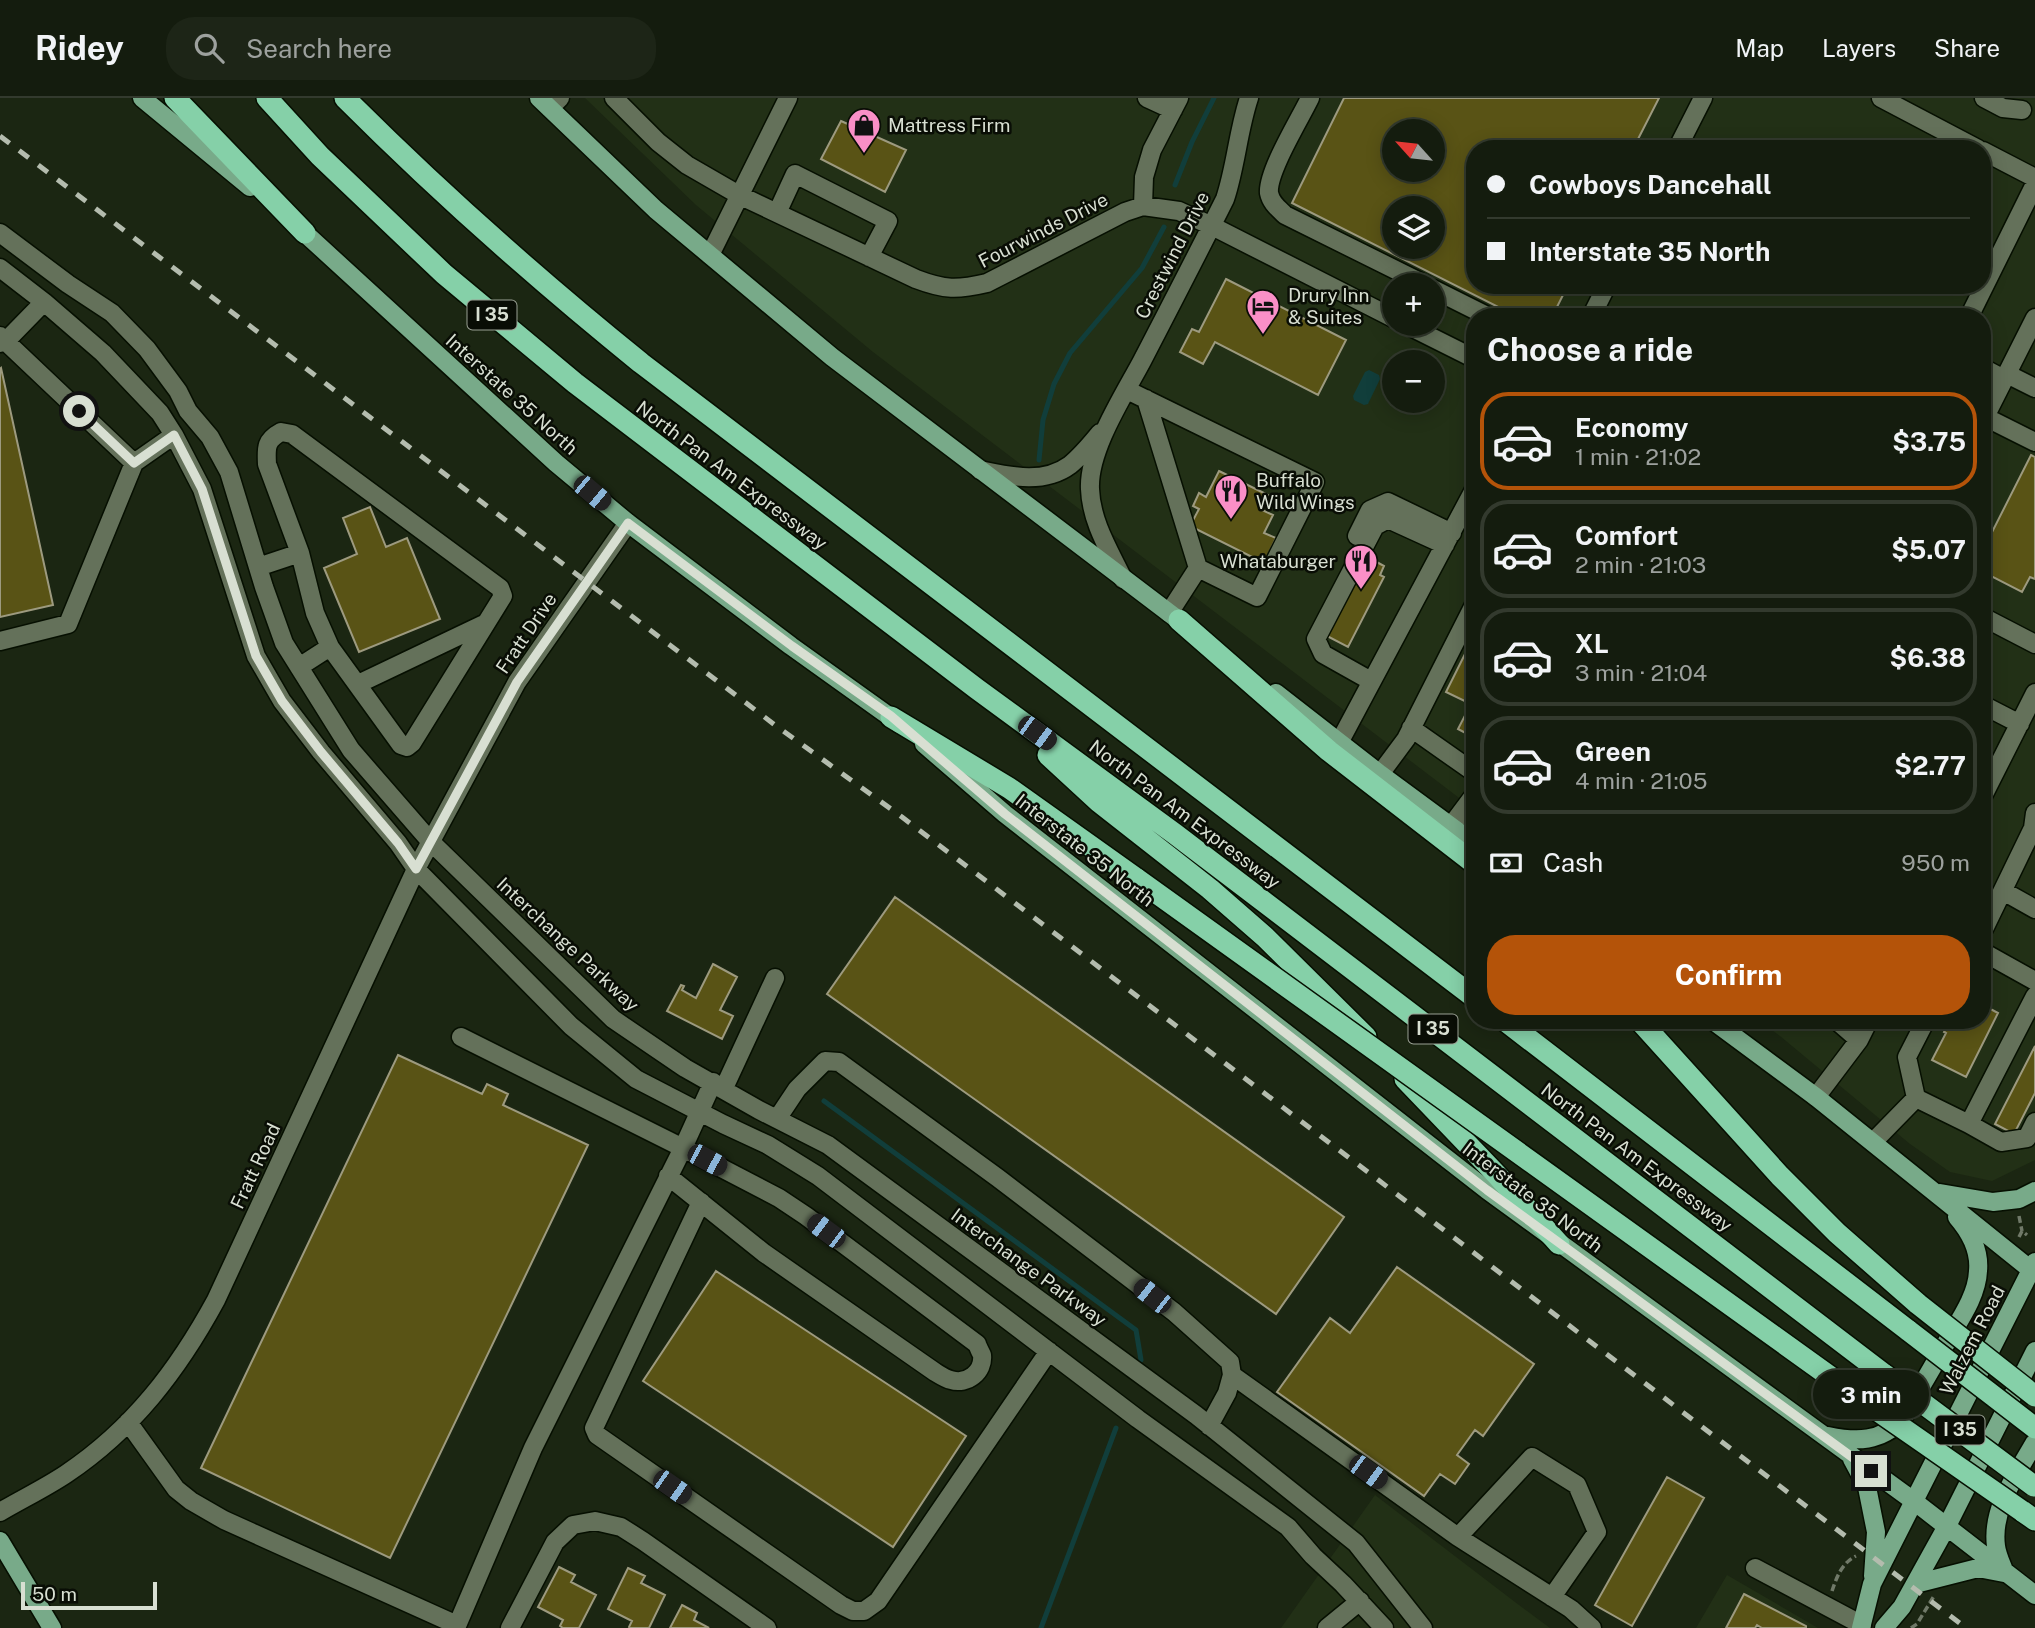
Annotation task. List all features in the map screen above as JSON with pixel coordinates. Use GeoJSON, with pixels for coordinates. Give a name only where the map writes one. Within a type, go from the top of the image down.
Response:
{"type":"FeatureCollection","features":[{"type":"Feature","properties":{"kind":"highway"},"geometry":{"type":"LineString","coordinates":[[174,98],[306,233]]}},
{"type":"Feature","properties":{"kind":"highway"},"geometry":{"type":"LineString","coordinates":[[251,98],[320,156]]}},
{"type":"Feature","properties":{"kind":"highway","name":"North Pan Am Expressway"},"geometry":{"type":"LineString","coordinates":[[267,98],[320,156],[444,274],[565,376],[977,689],[1166,827],[2034,1486]]}},
{"type":"Feature","properties":{"kind":"highway","name":"North Pan Am Expressway"},"geometry":{"type":"LineString","coordinates":[[345,98],[471,219],[641,363],[1466,991]]}},
{"type":"Feature","properties":{"kind":"highway"},"geometry":{"type":"LineString","coordinates":[[1174,617],[1329,751],[1466,857]]}},
{"type":"Feature","properties":{"kind":"highway"},"geometry":{"type":"LineString","coordinates":[[977,689],[1099,802],[1193,874],[1265,937],[1341,1011],[1559,1244]]}},
{"type":"Feature","properties":{"kind":"highway"},"geometry":{"type":"LineString","coordinates":[[891,716],[1009,788],[1878,1411],[2029,1516]]}},
{"type":"Feature","properties":{"kind":"highway","name":"North Pan Am Expressway"},"geometry":{"type":"LineString","coordinates":[[1516,1029],[2035,1428]]}},
{"type":"Feature","properties":{"kind":"highway"},"geometry":{"type":"LineString","coordinates":[[1647,1029],[1780,1176],[1837,1233],[1918,1304],[2035,1396]]}},
{"type":"Feature","properties":{"kind":"main road","name":"Interstate 35 North"},"geometry":{"type":"LineString","coordinates":[[142,98],[306,233],[556,463],[628,523],[792,646],[891,716],[1005,814],[1559,1244],[1915,1502],[2035,1595]]}},
{"type":"Feature","properties":{"kind":"main road"},"geometry":{"type":"LineString","coordinates":[[550,102],[656,210],[832,357],[1466,837]]}},
{"type":"Feature","properties":{"kind":"main road"},"geometry":{"type":"LineString","coordinates":[[1724,1029],[1816,1097],[2034,1268]]}},
{"type":"Feature","properties":{"kind":"main road"},"geometry":{"type":"LineString","coordinates":[[1937,1193],[1993,1202],[2019,1199],[2035,1191]]}},
{"type":"Feature","properties":{"kind":"main road"},"geometry":{"type":"LineString","coordinates":[[1821,1434],[1856,1440],[1875,1437],[1893,1429],[1902,1420],[1965,1311],[1974,1291],[1978,1257],[1974,1242],[1964,1226],[1937,1193]]}},
{"type":"Feature","properties":{"kind":"main road","name":"Walzem Road"},"geometry":{"type":"LineString","coordinates":[[1861,1626],[1872,1584],[2034,1268]]}},
{"type":"Feature","properties":{"kind":"main road"},"geometry":{"type":"LineString","coordinates":[[1884,1628],[1902,1607],[1947,1526],[2035,1351]]}},
{"type":"Feature","properties":{"kind":"main road"},"geometry":{"type":"LineString","coordinates":[[1915,1584],[1978,1568],[2005,1573],[1996,1547],[1996,1522],[2003,1499],[2035,1442]]}},
{"type":"Feature","properties":{"kind":"main road"},"geometry":{"type":"LineString","coordinates":[[1850,1455],[1867,1487],[1877,1532],[1872,1584]]}},
{"type":"Feature","properties":{"kind":"main road"},"geometry":{"type":"LineString","coordinates":[[0,1541],[52,1628]]}},
{"type":"Feature","properties":{"kind":"street","name":"Fourwinds Drive"},"geometry":{"type":"LineString","coordinates":[[614,98],[658,142],[687,165],[739,195],[938,288],[964,289],[987,284],[1106,220],[1143,206],[1179,211],[1382,312]]}},
{"type":"Feature","properties":{"kind":"street"},"geometry":{"type":"LineString","coordinates":[[710,255],[788,98]]}},
{"type":"Feature","properties":{"kind":"street"},"geometry":{"type":"LineString","coordinates":[[1143,206],[1144,177],[1152,150],[1176,104],[1147,98]]}},
{"type":"Feature","properties":{"kind":"street","name":"Crestwind Drive"},"geometry":{"type":"LineString","coordinates":[[1123,579],[1103,539],[1093,511],[1090,488],[1092,468],[1110,423],[1225,199],[1249,98]]}},
{"type":"Feature","properties":{"kind":"street"},"geometry":{"type":"LineString","coordinates":[[1310,98],[1271,175],[1269,195],[1273,203],[1285,215],[1402,273]]}},
{"type":"Feature","properties":{"kind":"street"},"geometry":{"type":"LineString","coordinates":[[1682,140],[1703,98]]}},
{"type":"Feature","properties":{"kind":"street"},"geometry":{"type":"LineString","coordinates":[[1881,98],[1962,140]]}},
{"type":"Feature","properties":{"kind":"street"},"geometry":{"type":"LineString","coordinates":[[1984,98],[2003,108],[2027,108]]}},
{"type":"Feature","properties":{"kind":"street"},"geometry":{"type":"LineString","coordinates":[[1991,155],[2035,178]]}},
{"type":"Feature","properties":{"kind":"street"},"geometry":{"type":"LineString","coordinates":[[777,213],[795,174],[888,221],[869,257]]}},
{"type":"Feature","properties":{"kind":"street"},"geometry":{"type":"LineString","coordinates":[[1991,273],[2035,184]]}},
{"type":"Feature","properties":{"kind":"street","name":"Interchange Parkway"},"geometry":{"type":"LineString","coordinates":[[0,233],[112,313],[147,349],[178,391],[188,411],[210,437],[229,472],[284,643],[351,750],[431,842],[613,1019],[685,1068],[828,1145],[1209,1426],[1356,1543],[1423,1628]]}},
{"type":"Feature","properties":{"kind":"street"},"geometry":{"type":"LineString","coordinates":[[0,268],[103,353],[160,413],[202,489],[256,656],[282,701],[398,843],[416,869],[571,1026],[636,1079],[768,1145],[818,1177],[1138,1419],[1289,1527],[1313,1556],[1384,1628]]}},
{"type":"Feature","properties":{"kind":"street"},"geometry":{"type":"LineString","coordinates":[[1445,295],[1471,308]]}},
{"type":"Feature","properties":{"kind":"street"},"geometry":{"type":"LineString","coordinates":[[44,302],[2,340],[134,463]]}},
{"type":"Feature","properties":{"kind":"street"},"geometry":{"type":"LineString","coordinates":[[1991,405],[2035,318]]}},
{"type":"Feature","properties":{"kind":"street"},"geometry":{"type":"LineString","coordinates":[[1429,336],[1466,354]]}},
{"type":"Feature","properties":{"kind":"street"},"geometry":{"type":"LineString","coordinates":[[1991,372],[2035,388]]}},
{"type":"Feature","properties":{"kind":"street"},"geometry":{"type":"LineString","coordinates":[[1127,390],[1315,482],[1256,597],[1198,568]]}},
{"type":"Feature","properties":{"kind":"street"},"geometry":{"type":"LineString","coordinates":[[1146,399],[1198,568],[1174,617]]}},
{"type":"Feature","properties":{"kind":"street"},"geometry":{"type":"LineString","coordinates":[[1991,422],[2035,442]]}},
{"type":"Feature","properties":{"kind":"street","name":"Crestwind Drive"},"geometry":{"type":"LineString","coordinates":[[980,470],[1021,478],[1055,473],[1069,465],[1110,423]]}},
{"type":"Feature","properties":{"kind":"street"},"geometry":{"type":"LineString","coordinates":[[281,432],[292,434],[500,588],[503,596],[486,623],[412,743],[407,747],[401,745],[330,647],[315,613],[300,553],[267,464],[266,451],[272,437],[281,432]]}},
{"type":"Feature","properties":{"kind":"street"},"geometry":{"type":"LineString","coordinates":[[0,641],[68,624],[134,463],[174,435]]}},
{"type":"Feature","properties":{"kind":"street"},"geometry":{"type":"LineString","coordinates":[[1340,741],[1466,505]]}},
{"type":"Feature","properties":{"kind":"street"},"geometry":{"type":"LineString","coordinates":[[1371,681],[1323,654],[1316,639],[1375,526],[1388,519],[1448,539]]}},
{"type":"Feature","properties":{"kind":"street","name":"Fratt Drive"},"geometry":{"type":"LineString","coordinates":[[468,773],[517,682],[628,523]]}},
{"type":"Feature","properties":{"kind":"street"},"geometry":{"type":"LineString","coordinates":[[258,567],[300,553]]}},
{"type":"Feature","properties":{"kind":"street"},"geometry":{"type":"LineString","coordinates":[[1380,774],[1411,728],[1466,621]]}},
{"type":"Feature","properties":{"kind":"street"},"geometry":{"type":"LineString","coordinates":[[1991,621],[2035,644]]}},
{"type":"Feature","properties":{"kind":"street"},"geometry":{"type":"LineString","coordinates":[[358,684],[486,623]]}},
{"type":"Feature","properties":{"kind":"street"},"geometry":{"type":"LineString","coordinates":[[299,667],[330,647]]}},
{"type":"Feature","properties":{"kind":"street"},"geometry":{"type":"LineString","coordinates":[[1991,780],[2035,694]]}},
{"type":"Feature","properties":{"kind":"street"},"geometry":{"type":"LineString","coordinates":[[1991,709],[2020,724]]}},
{"type":"Feature","properties":{"kind":"street"},"geometry":{"type":"LineString","coordinates":[[1411,728],[1466,767]]}},
{"type":"Feature","properties":{"kind":"street","name":"Fratt Road"},"geometry":{"type":"LineString","coordinates":[[0,1511],[69,1472],[105,1444],[168,1378],[194,1340],[216,1300],[416,869],[468,773]]}},
{"type":"Feature","properties":{"kind":"street"},"geometry":{"type":"LineString","coordinates":[[1451,826],[1466,806]]}},
{"type":"Feature","properties":{"kind":"street"},"geometry":{"type":"LineString","coordinates":[[1991,915],[2033,828],[2035,813]]}},
{"type":"Feature","properties":{"kind":"street"},"geometry":{"type":"LineString","coordinates":[[2003,891],[2035,909]]}},
{"type":"Feature","properties":{"kind":"street"},"geometry":{"type":"LineString","coordinates":[[1991,956],[2035,981]]}},
{"type":"Feature","properties":{"kind":"street"},"geometry":{"type":"LineString","coordinates":[[128,1422],[176,1489],[191,1501],[224,1520],[456,1627],[533,1448],[683,1148],[698,1111],[718,1085],[775,978]]}},
{"type":"Feature","properties":{"kind":"street"},"geometry":{"type":"LineString","coordinates":[[1969,1124],[2035,996]]}},
{"type":"Feature","properties":{"kind":"street"},"geometry":{"type":"LineString","coordinates":[[1846,1029],[1859,1040]]}},
{"type":"Feature","properties":{"kind":"street"},"geometry":{"type":"LineString","coordinates":[[1816,1097],[1864,1029]]}},
{"type":"Feature","properties":{"kind":"street"},"geometry":{"type":"LineString","coordinates":[[1916,1098],[1907,1057],[1921,1029]]}},
{"type":"Feature","properties":{"kind":"street"},"geometry":{"type":"LineString","coordinates":[[461,1037],[779,1198],[977,1344],[982,1354],[980,1367],[974,1376],[967,1380],[952,1381],[935,1372],[764,1253],[668,1175]]}},
{"type":"Feature","properties":{"kind":"street"},"geometry":{"type":"LineString","coordinates":[[777,1119],[797,1089],[825,1060],[839,1062],[998,1178],[1174,1312],[1230,1362],[1233,1375],[1219,1410],[1209,1426]]}},
{"type":"Feature","properties":{"kind":"street"},"geometry":{"type":"LineString","coordinates":[[1916,1098],[2001,1142],[2026,1138],[2035,1122]]}},
{"type":"Feature","properties":{"kind":"street"},"geometry":{"type":"LineString","coordinates":[[1872,1142],[1916,1098]]}},
{"type":"Feature","properties":{"kind":"street"},"geometry":{"type":"LineString","coordinates":[[701,1202],[593,1428],[597,1435],[853,1611],[864,1611],[878,1601],[1049,1351]]}},
{"type":"Feature","properties":{"kind":"street"},"geometry":{"type":"LineString","coordinates":[[1233,1375],[1458,1537],[1571,1609],[1592,1628]]}},
{"type":"Feature","properties":{"kind":"street"},"geometry":{"type":"LineString","coordinates":[[1458,1537],[1532,1457],[1577,1485],[1597,1532],[1552,1597]]}},
{"type":"Feature","properties":{"kind":"street"},"geometry":{"type":"LineString","coordinates":[[510,1628],[555,1542],[573,1525],[594,1521],[621,1527],[767,1628]]}},
{"type":"Feature","properties":{"kind":"street"},"geometry":{"type":"LineString","coordinates":[[1755,1568],[1861,1626]]}},
{"type":"Feature","properties":{"kind":"street"},"geometry":{"type":"LineString","coordinates":[[1327,1628],[1360,1601]]}},
{"type":"Feature","properties":{"kind":"path"},"geometry":{"type":"LineString","coordinates":[[2018,1209],[2022,1231],[2019,1237]]}},
{"type":"Feature","properties":{"kind":"path"},"geometry":{"type":"LineString","coordinates":[[2022,1231],[2027,1235]]}},
{"type":"Feature","properties":{"kind":"path"},"geometry":{"type":"LineString","coordinates":[[1831,1597],[1842,1566],[1859,1553]]}},
{"type":"Feature","properties":{"kind":"path"},"geometry":{"type":"LineString","coordinates":[[1911,1628],[1917,1624],[1942,1590]]}},
{"type":"Feature","properties":{"kind":"shaded area"},"geometry":{"type":"Polygon","coordinates":[[[585,98],[2035,98],[2035,1160],[1992,1181],[1950,1172],[1910,1144],[1770,1029],[1991,1029],[1991,308],[1466,308],[1466,803],[873,352],[696,205],[585,98]]]}},
{"type":"Feature","properties":{"kind":"shaded area"},"geometry":{"type":"Polygon","coordinates":[[[1375,1495],[1515,1602],[1550,1628],[1281,1628],[1375,1495]]]}},
{"type":"Feature","properties":{"kind":"shaded area"},"geometry":{"type":"Polygon","coordinates":[[[1727,1575],[1818,1628],[1696,1628],[1727,1575]]]}},
{"type":"Feature","properties":{"kind":"water"},"geometry":{"type":"Polygon","coordinates":[[[1369,370],[1379,375],[1380,379],[1368,404],[1364,405],[1354,400],[1353,396],[1365,372],[1369,370]]]}},
{"type":"Feature","properties":{"kind":"building"},"geometry":{"type":"Polygon","coordinates":[[[1344,98],[1659,98],[1638,140],[1466,140],[1466,291],[1445,280],[1445,273],[1431,273],[1403,259],[1445,259],[1445,196],[1382,196],[1382,248],[1292,203],[1344,98]]]}},
{"type":"Feature","properties":{"kind":"building","name":"Mattress Firm"},"geometry":{"type":"Polygon","coordinates":[[[841,121],[906,150],[885,192],[821,159],[841,121]]]}},
{"type":"Feature","properties":{"kind":"building","name":"Drury Inn & Suites"},"geometry":{"type":"Polygon","coordinates":[[[1226,279],[1346,340],[1318,395],[1215,342],[1203,364],[1180,352],[1192,329],[1199,332],[1226,279]]]}},
{"type":"Feature","properties":{"kind":"building"},"geometry":{"type":"Polygon","coordinates":[[[1472,294],[1564,294],[1556,308],[1500,308],[1472,294]]]}},
{"type":"Feature","properties":{"kind":"building"},"geometry":{"type":"Polygon","coordinates":[[[0,369],[53,605],[0,617],[0,369]]]}},
{"type":"Feature","properties":{"kind":"building"},"geometry":{"type":"Polygon","coordinates":[[[2031,455],[2035,457],[2035,579],[2030,577],[2022,592],[1991,576],[1991,534],[2031,455]]]}},
{"type":"Feature","properties":{"kind":"building","name":"Buffalo Wild Wings"},"geometry":{"type":"Polygon","coordinates":[[[1219,471],[1268,495],[1260,509],[1273,515],[1264,533],[1276,538],[1264,563],[1190,526],[1199,509],[1193,506],[1199,493],[1206,497],[1219,471]]]}},
{"type":"Feature","properties":{"kind":"building"},"geometry":{"type":"Polygon","coordinates":[[[370,507],[386,547],[407,538],[440,619],[359,652],[324,568],[357,554],[343,518],[370,507]]]}},
{"type":"Feature","properties":{"kind":"building","name":"Whataburger"},"geometry":{"type":"Polygon","coordinates":[[[1364,555],[1384,566],[1380,575],[1384,577],[1348,647],[1327,636],[1364,555]]]}},
{"type":"Feature","properties":{"kind":"building"},"geometry":{"type":"Polygon","coordinates":[[[1466,652],[1466,702],[1446,692],[1466,652]]]}},
{"type":"Feature","properties":{"kind":"building"},"geometry":{"type":"Polygon","coordinates":[[[1466,714],[1466,733],[1458,729],[1466,714]]]}},
{"type":"Feature","properties":{"kind":"building"},"geometry":{"type":"Polygon","coordinates":[[[895,897],[1344,1217],[1276,1314],[827,994],[895,897]]]}},
{"type":"Feature","properties":{"kind":"building"},"geometry":{"type":"Polygon","coordinates":[[[713,964],[737,977],[720,1010],[733,1016],[722,1039],[667,1011],[681,985],[684,986],[682,990],[696,998],[713,964]]]}},
{"type":"Feature","properties":{"kind":"building"},"geometry":{"type":"Polygon","coordinates":[[[1991,1009],[1998,1013],[1991,1027],[1991,1009]]]}},
{"type":"Feature","properties":{"kind":"building"},"geometry":{"type":"Polygon","coordinates":[[[1946,1029],[1990,1029],[1966,1077],[1932,1060],[1946,1033],[1946,1029]]]}},
{"type":"Feature","properties":{"kind":"building"},"geometry":{"type":"Polygon","coordinates":[[[2035,1046],[2035,1093],[2014,1134],[1995,1124],[2035,1046]]]}},
{"type":"Feature","properties":{"kind":"building"},"geometry":{"type":"Polygon","coordinates":[[[398,1055],[482,1094],[487,1084],[508,1094],[503,1105],[588,1145],[390,1558],[201,1468],[398,1055]]]}},
{"type":"Feature","properties":{"kind":"building"},"geometry":{"type":"Polygon","coordinates":[[[1397,1267],[1534,1364],[1483,1436],[1475,1430],[1457,1455],[1469,1464],[1455,1484],[1440,1474],[1424,1496],[1277,1392],[1330,1318],[1350,1333],[1397,1267]]]}},
{"type":"Feature","properties":{"kind":"building"},"geometry":{"type":"Polygon","coordinates":[[[716,1271],[966,1436],[893,1547],[643,1381],[716,1271]]]}},
{"type":"Feature","properties":{"kind":"building"},"geometry":{"type":"Polygon","coordinates":[[[1667,1477],[1704,1498],[1632,1626],[1595,1605],[1667,1477]]]}},
{"type":"Feature","properties":{"kind":"building"},"geometry":{"type":"Polygon","coordinates":[[[559,1567],[575,1575],[571,1582],[596,1595],[579,1628],[563,1628],[560,1626],[563,1620],[538,1607],[559,1567]]]}},
{"type":"Feature","properties":{"kind":"building"},"geometry":{"type":"Polygon","coordinates":[[[628,1568],[645,1576],[641,1583],[665,1595],[649,1628],[630,1628],[632,1621],[608,1609],[628,1568]]]}},
{"type":"Feature","properties":{"kind":"building"},"geometry":{"type":"Polygon","coordinates":[[[1744,1594],[1806,1628],[1762,1628],[1757,1625],[1755,1628],[1726,1628],[1744,1594]]]}},
{"type":"Feature","properties":{"kind":"building"},"geometry":{"type":"Polygon","coordinates":[[[682,1605],[697,1613],[694,1620],[709,1628],[670,1628],[682,1605]]]}},
{"type":"Feature","properties":{"kind":"waterway"},"geometry":{"type":"LineString","coordinates":[[1175,185],[1214,98]]}},
{"type":"Feature","properties":{"kind":"waterway"},"geometry":{"type":"LineString","coordinates":[[1039,460],[1043,420],[1054,384],[1070,353],[1142,268],[1164,227]]}},
{"type":"Feature","properties":{"kind":"waterway"},"geometry":{"type":"LineString","coordinates":[[824,1101],[1136,1330],[1141,1360]]}},
{"type":"Feature","properties":{"kind":"waterway"},"geometry":{"type":"LineString","coordinates":[[1041,1628],[1116,1428]]}},
{"type":"Feature","properties":{"kind":"railway"},"geometry":{"type":"LineString","coordinates":[[0,136],[775,725],[902,817],[1966,1628]]}},
{"type":"Feature","properties":{"kind":"place","name":"Mattress Firm"},"geometry":{"type":"Point","coordinates":[864,155]}},
{"type":"Feature","properties":{"kind":"place","name":"Drury Inn & Suites"},"geometry":{"type":"Point","coordinates":[1263,336]}},
{"type":"Feature","properties":{"kind":"place","name":"Buffalo Wild Wings"},"geometry":{"type":"Point","coordinates":[1231,521]}},
{"type":"Feature","properties":{"kind":"place","name":"Whataburger"},"geometry":{"type":"Point","coordinates":[1361,591]}},
{"type":"Feature","properties":{"kind":"route"},"geometry":{"type":"LineString","coordinates":[[79,411],[134,463],[174,435],[202,489],[256,656],[282,701],[398,843],[416,869],[517,682],[628,523],[792,646],[891,716],[1005,814],[1487,1190],[1871,1471]]}}]}
